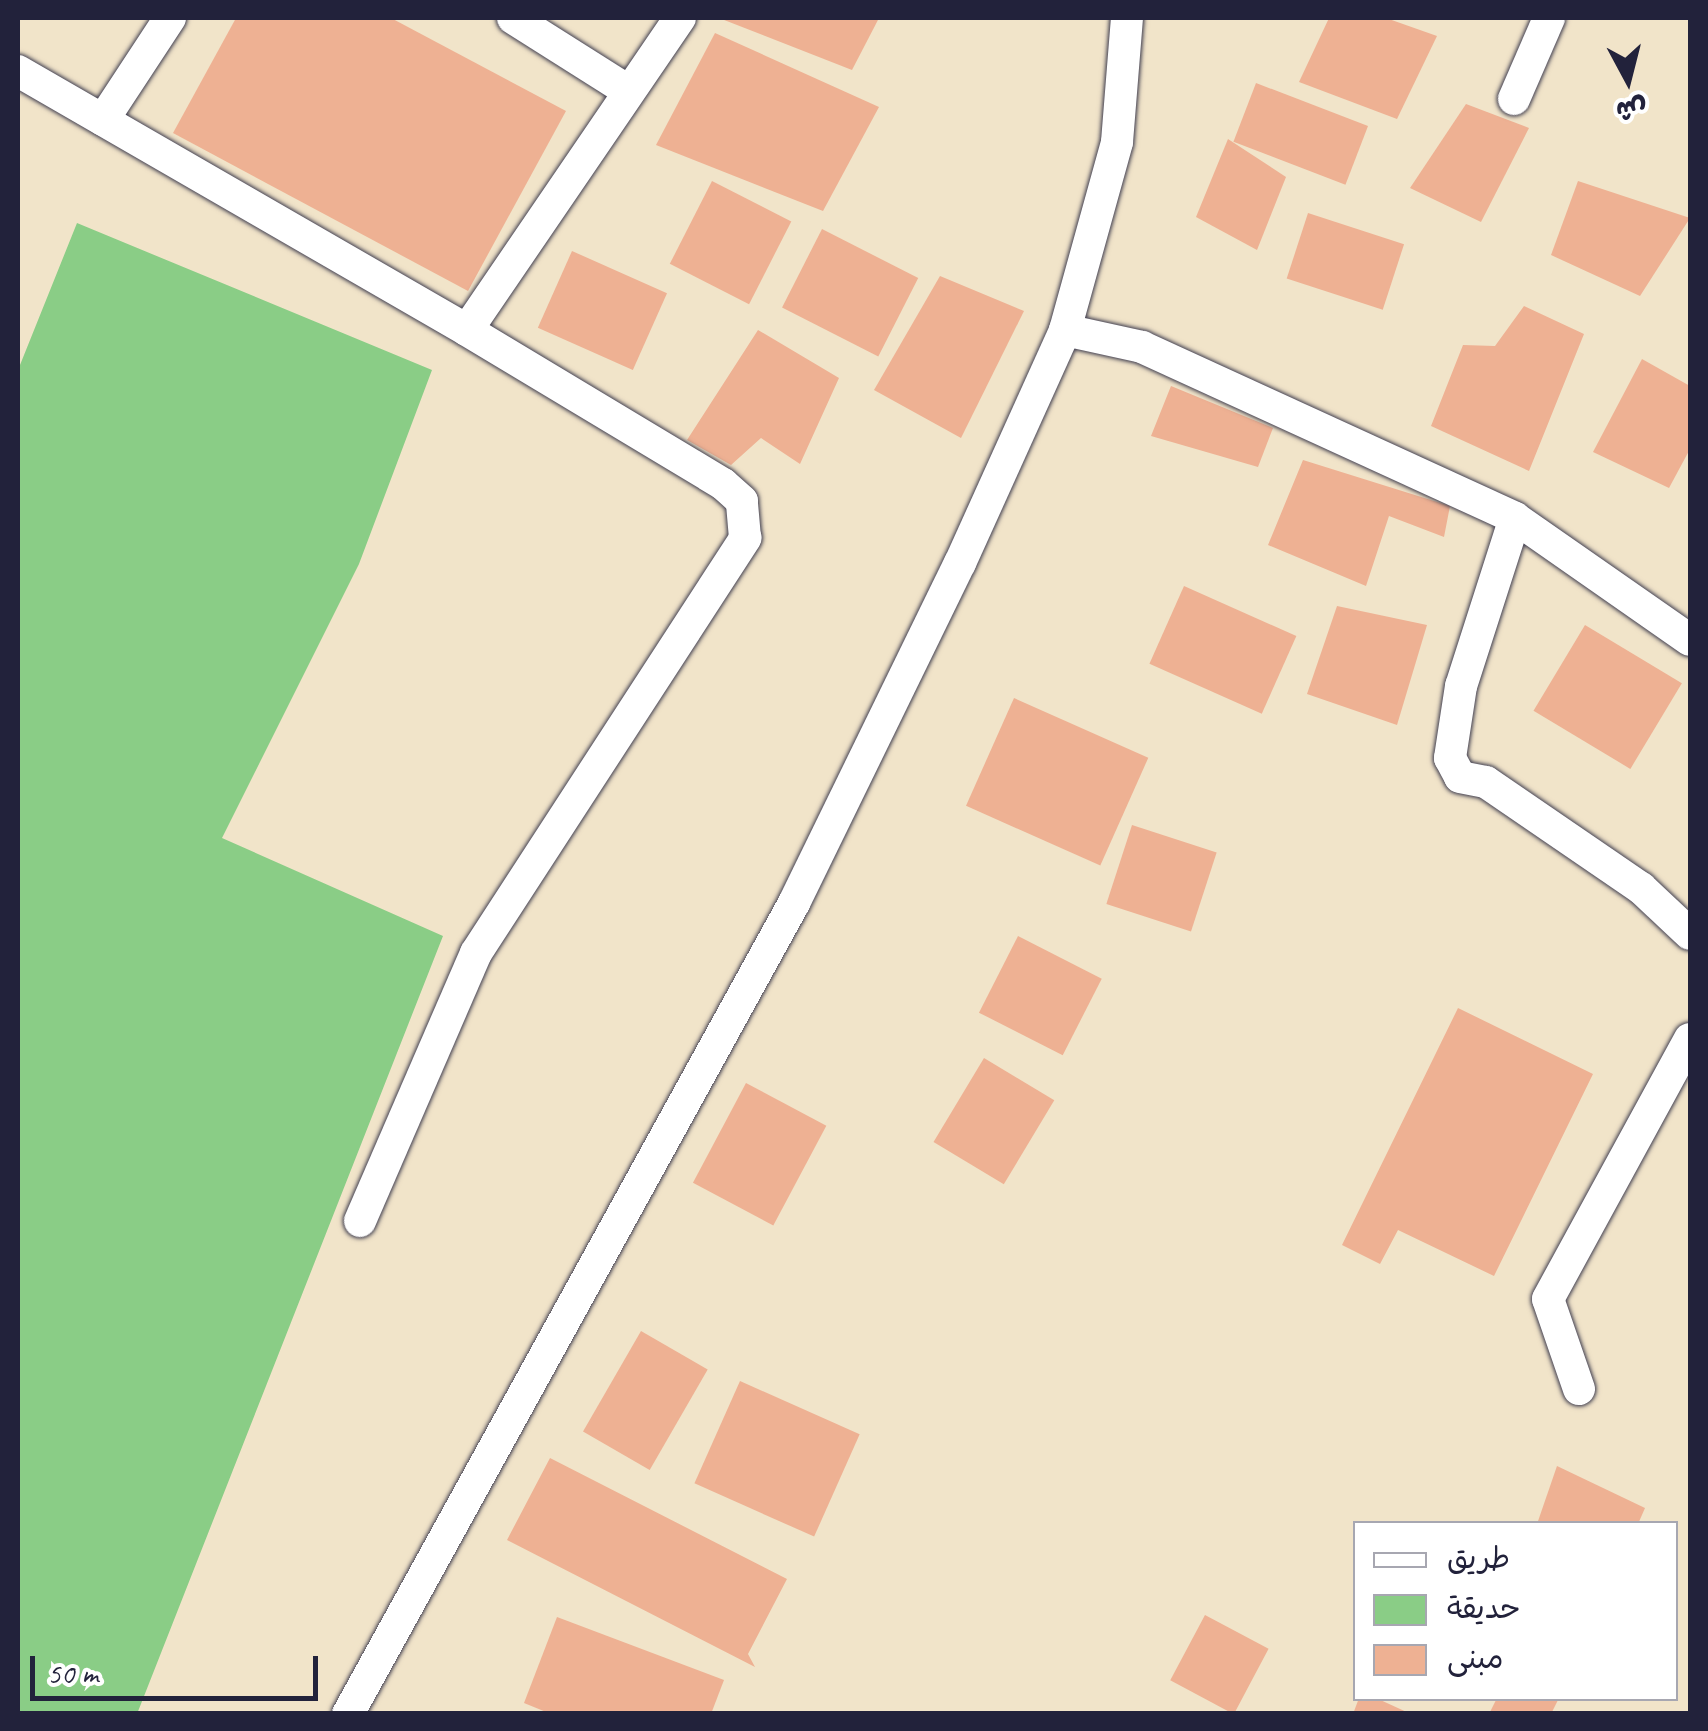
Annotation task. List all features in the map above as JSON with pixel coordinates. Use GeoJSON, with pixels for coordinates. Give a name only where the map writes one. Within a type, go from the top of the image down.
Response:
{"type":"FeatureCollection","features":[{"type":"Feature","properties":{"kind":"street"},"geometry":{"type":"LineString","coordinates":[[102,120],[170,18]]}},
{"type":"Feature","properties":{"kind":"street"},"geometry":{"type":"LineString","coordinates":[[513,18],[627,90]]}},
{"type":"Feature","properties":{"kind":"street"},"geometry":{"type":"LineString","coordinates":[[467,330],[627,90],[680,18]]}},
{"type":"Feature","properties":{"kind":"street"},"geometry":{"type":"LineString","coordinates":[[348,1714],[794,903],[1065,330],[1117,142],[1127,18]]}},
{"type":"Feature","properties":{"kind":"street"},"geometry":{"type":"LineString","coordinates":[[1514,99],[1550,18]]}},
{"type":"Feature","properties":{"kind":"street"},"geometry":{"type":"LineString","coordinates":[[18,71],[467,330],[723,484],[748,522],[663,672],[476,954],[360,1220]]}},
{"type":"Feature","properties":{"kind":"street"},"geometry":{"type":"LineString","coordinates":[[1065,330],[1142,348],[1515,518],[1690,640]]}},
{"type":"Feature","properties":{"kind":"street"},"geometry":{"type":"LineString","coordinates":[[1515,518],[1461,686],[1450,758],[1460,777],[1486,782],[1641,888],[1690,934]]}},
{"type":"Feature","properties":{"kind":"street"},"geometry":{"type":"LineString","coordinates":[[1578,1389],[1548,1298],[1690,1039]]}},
{"type":"Feature","properties":{"kind":"green space"},"geometry":{"type":"Polygon","coordinates":[[[77,223],[432,370],[359,564],[222,838],[443,936],[137,1714],[18,1712],[18,370],[77,223]]]}},
{"type":"Feature","properties":{"kind":"building"},"geometry":{"type":"Polygon","coordinates":[[[236,18],[391,18],[566,111],[468,291],[173,133],[236,18]]]}},
{"type":"Feature","properties":{"kind":"building"},"geometry":{"type":"Polygon","coordinates":[[[719,18],[879,18],[852,70],[719,18]]]}},
{"type":"Feature","properties":{"kind":"building"},"geometry":{"type":"Polygon","coordinates":[[[1329,18],[1386,18],[1437,36],[1397,119],[1299,82],[1329,18]]]}},
{"type":"Feature","properties":{"kind":"building"},"geometry":{"type":"Polygon","coordinates":[[[715,33],[879,107],[823,211],[656,145],[715,33]]]}},
{"type":"Feature","properties":{"kind":"building"},"geometry":{"type":"Polygon","coordinates":[[[1256,83],[1368,126],[1345,185],[1233,142],[1256,83]]]}},
{"type":"Feature","properties":{"kind":"building"},"geometry":{"type":"Polygon","coordinates":[[[1466,104],[1529,128],[1481,222],[1410,188],[1466,104]]]}},
{"type":"Feature","properties":{"kind":"building"},"geometry":{"type":"Polygon","coordinates":[[[1228,139],[1286,177],[1257,250],[1196,217],[1228,139]]]}},
{"type":"Feature","properties":{"kind":"building"},"geometry":{"type":"Polygon","coordinates":[[[712,181],[791,221],[749,304],[670,264],[712,181]]]}},
{"type":"Feature","properties":{"kind":"building"},"geometry":{"type":"Polygon","coordinates":[[[1578,181],[1690,218],[1640,296],[1551,255],[1578,181]]]}},
{"type":"Feature","properties":{"kind":"building"},"geometry":{"type":"Polygon","coordinates":[[[1308,213],[1404,244],[1383,310],[1287,279],[1308,213]]]}},
{"type":"Feature","properties":{"kind":"building"},"geometry":{"type":"Polygon","coordinates":[[[822,229],[918,278],[878,356],[782,307],[822,229]]]}},
{"type":"Feature","properties":{"kind":"building"},"geometry":{"type":"Polygon","coordinates":[[[572,251],[667,293],[633,370],[538,328],[572,251]]]}},
{"type":"Feature","properties":{"kind":"building"},"geometry":{"type":"Polygon","coordinates":[[[940,276],[1024,311],[961,438],[874,390],[940,276]]]}},
{"type":"Feature","properties":{"kind":"building"},"geometry":{"type":"Polygon","coordinates":[[[1524,306],[1584,334],[1529,471],[1431,426],[1463,345],[1495,346],[1524,306]]]}},
{"type":"Feature","properties":{"kind":"building"},"geometry":{"type":"Polygon","coordinates":[[[758,330],[839,378],[800,464],[761,438],[731,465],[687,440],[758,330]]]}},
{"type":"Feature","properties":{"kind":"building"},"geometry":{"type":"Polygon","coordinates":[[[1642,359],[1690,386],[1690,449],[1669,488],[1593,452],[1642,359]]]}},
{"type":"Feature","properties":{"kind":"building"},"geometry":{"type":"Polygon","coordinates":[[[1171,386],[1273,428],[1258,467],[1151,436],[1171,386]]]}},
{"type":"Feature","properties":{"kind":"building"},"geometry":{"type":"Polygon","coordinates":[[[1303,460],[1450,506],[1444,537],[1389,516],[1366,586],[1268,545],[1303,460]]]}},
{"type":"Feature","properties":{"kind":"building"},"geometry":{"type":"Polygon","coordinates":[[[1184,586],[1296,636],[1262,714],[1149,664],[1184,586]]]}},
{"type":"Feature","properties":{"kind":"building"},"geometry":{"type":"Polygon","coordinates":[[[1337,606],[1427,625],[1397,725],[1307,694],[1337,606]]]}},
{"type":"Feature","properties":{"kind":"building"},"geometry":{"type":"Polygon","coordinates":[[[1585,625],[1682,683],[1630,769],[1533,711],[1585,625]]]}},
{"type":"Feature","properties":{"kind":"building"},"geometry":{"type":"Polygon","coordinates":[[[1014,698],[1148,758],[1100,866],[966,806],[1014,698]]]}},
{"type":"Feature","properties":{"kind":"building"},"geometry":{"type":"Polygon","coordinates":[[[1132,825],[1217,853],[1191,931],[1106,904],[1132,825]]]}},
{"type":"Feature","properties":{"kind":"building"},"geometry":{"type":"Polygon","coordinates":[[[1018,936],[1102,979],[1063,1055],[979,1013],[1018,936]]]}},
{"type":"Feature","properties":{"kind":"building"},"geometry":{"type":"Polygon","coordinates":[[[1458,1008],[1593,1074],[1494,1276],[1398,1230],[1380,1264],[1342,1245],[1458,1008]]]}},
{"type":"Feature","properties":{"kind":"building"},"geometry":{"type":"Polygon","coordinates":[[[984,1058],[1054,1100],[1004,1184],[934,1142],[984,1058]]]}},
{"type":"Feature","properties":{"kind":"building"},"geometry":{"type":"Polygon","coordinates":[[[746,1083],[826,1126],[773,1225],[693,1183],[746,1083]]]}},
{"type":"Feature","properties":{"kind":"building"},"geometry":{"type":"Polygon","coordinates":[[[641,1331],[708,1370],[650,1470],[583,1431],[641,1331]]]}},
{"type":"Feature","properties":{"kind":"building"},"geometry":{"type":"Polygon","coordinates":[[[740,1381],[860,1434],[814,1537],[694,1483],[740,1381]]]}},
{"type":"Feature","properties":{"kind":"building"},"geometry":{"type":"Polygon","coordinates":[[[550,1458],[787,1579],[748,1654],[755,1667],[507,1540],[550,1458]]]}},
{"type":"Feature","properties":{"kind":"building"},"geometry":{"type":"Polygon","coordinates":[[[1557,1466],[1645,1508],[1639,1521],[1538,1521],[1557,1466]]]}},
{"type":"Feature","properties":{"kind":"building"},"geometry":{"type":"Polygon","coordinates":[[[1205,1615],[1269,1649],[1234,1714],[1170,1680],[1205,1615]]]}},
{"type":"Feature","properties":{"kind":"building"},"geometry":{"type":"Polygon","coordinates":[[[557,1617],[724,1680],[711,1714],[551,1714],[524,1703],[557,1617]]]}},
{"type":"Feature","properties":{"kind":"building"},"geometry":{"type":"Polygon","coordinates":[[[1358,1701],[1383,1701],[1411,1714],[1353,1714],[1358,1701]]]}},
{"type":"Feature","properties":{"kind":"building"},"geometry":{"type":"Polygon","coordinates":[[[1496,1701],[1558,1701],[1551,1714],[1489,1714],[1496,1701]]]}}]}
